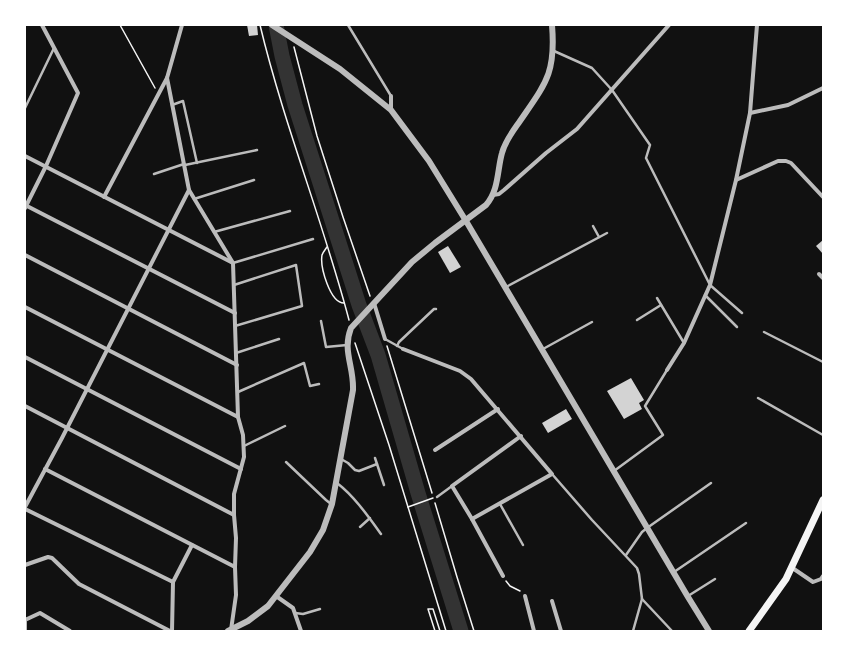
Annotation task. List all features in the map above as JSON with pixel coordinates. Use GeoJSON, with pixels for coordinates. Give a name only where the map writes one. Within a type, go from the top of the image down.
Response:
{"type":"FeatureCollection","features":[{"type":"Feature","properties":{"kind":"main road"},"geometry":{"type":"LineString","coordinates":[[749,631],[777,593],[792,568],[823,500]]}},
{"type":"Feature","properties":{"kind":"street"},"geometry":{"type":"LineString","coordinates":[[42,25],[78,93],[46,166],[25,207],[235,313]]}},
{"type":"Feature","properties":{"kind":"street"},"geometry":{"type":"LineString","coordinates":[[104,197],[167,78],[182,25]]}},
{"type":"Feature","properties":{"kind":"street"},"geometry":{"type":"LineString","coordinates":[[272,25],[340,69],[390,110],[429,160],[709,631]]}},
{"type":"Feature","properties":{"kind":"street"},"geometry":{"type":"LineString","coordinates":[[230,630],[254,617],[268,606],[316,542],[329,516],[353,390],[353,373],[346,350],[349,333],[353,324],[412,262],[486,206],[493,195],[499,176],[502,153],[508,138],[545,84],[552,64],[554,51],[552,25]]}},
{"type":"Feature","properties":{"kind":"street"},"geometry":{"type":"LineString","coordinates":[[493,195],[499,194],[546,153],[577,129],[669,25]]}},
{"type":"Feature","properties":{"kind":"street"},"geometry":{"type":"LineString","coordinates":[[667,370],[684,343],[710,285],[736,180],[750,113],[757,25]]}},
{"type":"Feature","properties":{"kind":"street"},"geometry":{"type":"LineString","coordinates":[[167,78],[189,190],[233,263],[238,417],[244,435],[244,457],[234,494],[236,595],[230,630]]}},
{"type":"Feature","properties":{"kind":"street"},"geometry":{"type":"LineString","coordinates":[[750,113],[788,105],[823,88]]}},
{"type":"Feature","properties":{"kind":"street"},"geometry":{"type":"LineString","coordinates":[[390,110],[391,96]]}},
{"type":"Feature","properties":{"kind":"street"},"geometry":{"type":"LineString","coordinates":[[25,156],[233,263]]}},
{"type":"Feature","properties":{"kind":"street"},"geometry":{"type":"LineString","coordinates":[[736,180],[778,161],[786,161],[791,163],[823,196]]}},
{"type":"Feature","properties":{"kind":"street"},"geometry":{"type":"LineString","coordinates":[[173,582],[25,508],[189,190]]}},
{"type":"Feature","properties":{"kind":"street"},"geometry":{"type":"LineString","coordinates":[[25,255],[237,365]]}},
{"type":"Feature","properties":{"kind":"street"},"geometry":{"type":"LineString","coordinates":[[818,274],[823,278]]}},
{"type":"Feature","properties":{"kind":"street"},"geometry":{"type":"LineString","coordinates":[[373,304],[385,338]]}},
{"type":"Feature","properties":{"kind":"street"},"geometry":{"type":"LineString","coordinates":[[25,307],[238,417]]}},
{"type":"Feature","properties":{"kind":"street"},"geometry":{"type":"LineString","coordinates":[[403,349],[460,371],[471,379],[552,474],[472,520]]}},
{"type":"Feature","properties":{"kind":"street"},"geometry":{"type":"LineString","coordinates":[[25,357],[240,469]]}},
{"type":"Feature","properties":{"kind":"street"},"geometry":{"type":"LineString","coordinates":[[25,406],[234,515]]}},
{"type":"Feature","properties":{"kind":"street"},"geometry":{"type":"LineString","coordinates":[[435,450],[498,410]]}},
{"type":"Feature","properties":{"kind":"street"},"geometry":{"type":"LineString","coordinates":[[503,576],[452,486],[521,436]]}},
{"type":"Feature","properties":{"kind":"street"},"geometry":{"type":"LineString","coordinates":[[45,469],[235,567]]}},
{"type":"Feature","properties":{"kind":"street"},"geometry":{"type":"LineString","coordinates":[[25,565],[48,556],[79,584],[171,631],[173,582],[192,545]]}},
{"type":"Feature","properties":{"kind":"street"},"geometry":{"type":"LineString","coordinates":[[792,568],[813,582],[821,579],[823,576]]}},
{"type":"Feature","properties":{"kind":"street"},"geometry":{"type":"LineString","coordinates":[[276,596],[289,604],[295,613],[301,631]]}},
{"type":"Feature","properties":{"kind":"street"},"geometry":{"type":"LineString","coordinates":[[525,596],[534,631]]}},
{"type":"Feature","properties":{"kind":"street"},"geometry":{"type":"LineString","coordinates":[[552,601],[561,631]]}},
{"type":"Feature","properties":{"kind":"street"},"geometry":{"type":"LineString","coordinates":[[25,631],[25,619],[40,613],[70,631]]}},
{"type":"Feature","properties":{"kind":"lane"},"geometry":{"type":"LineString","coordinates":[[348,25],[391,96]]}},
{"type":"Feature","properties":{"kind":"lane"},"geometry":{"type":"LineString","coordinates":[[25,108],[54,48]]}},
{"type":"Feature","properties":{"kind":"lane"},"geometry":{"type":"LineString","coordinates":[[554,51],[592,68],[612,90],[650,145],[646,158],[710,285],[742,313]]}},
{"type":"Feature","properties":{"kind":"lane"},"geometry":{"type":"LineString","coordinates":[[172,105],[183,101],[197,163]]}},
{"type":"Feature","properties":{"kind":"lane"},"geometry":{"type":"LineString","coordinates":[[154,174],[184,165],[257,150]]}},
{"type":"Feature","properties":{"kind":"lane"},"geometry":{"type":"LineString","coordinates":[[194,199],[254,180]]}},
{"type":"Feature","properties":{"kind":"lane"},"geometry":{"type":"LineString","coordinates":[[214,232],[290,211]]}},
{"type":"Feature","properties":{"kind":"lane"},"geometry":{"type":"LineString","coordinates":[[592,226],[599,237]]}},
{"type":"Feature","properties":{"kind":"lane"},"geometry":{"type":"LineString","coordinates":[[505,288],[607,233]]}},
{"type":"Feature","properties":{"kind":"lane"},"geometry":{"type":"LineString","coordinates":[[233,263],[313,239]]}},
{"type":"Feature","properties":{"kind":"lane"},"geometry":{"type":"LineString","coordinates":[[234,285],[296,265],[302,306],[235,326]]}},
{"type":"Feature","properties":{"kind":"lane"},"geometry":{"type":"LineString","coordinates":[[705,295],[737,327]]}},
{"type":"Feature","properties":{"kind":"lane"},"geometry":{"type":"LineString","coordinates":[[657,298],[684,343]]}},
{"type":"Feature","properties":{"kind":"lane"},"geometry":{"type":"LineString","coordinates":[[637,320],[662,305]]}},
{"type":"Feature","properties":{"kind":"lane"},"geometry":{"type":"LineString","coordinates":[[397,346],[434,309],[436,309]]}},
{"type":"Feature","properties":{"kind":"lane"},"geometry":{"type":"LineString","coordinates":[[321,321],[326,347],[347,345]]}},
{"type":"Feature","properties":{"kind":"lane"},"geometry":{"type":"LineString","coordinates":[[542,350],[592,322]]}},
{"type":"Feature","properties":{"kind":"lane"},"geometry":{"type":"LineString","coordinates":[[764,332],[823,362]]}},
{"type":"Feature","properties":{"kind":"lane"},"geometry":{"type":"LineString","coordinates":[[385,338],[403,349]]}},
{"type":"Feature","properties":{"kind":"lane"},"geometry":{"type":"LineString","coordinates":[[236,353],[278,339]]}},
{"type":"Feature","properties":{"kind":"lane"},"geometry":{"type":"LineString","coordinates":[[238,392],[304,363],[310,386],[319,384]]}},
{"type":"Feature","properties":{"kind":"lane"},"geometry":{"type":"LineString","coordinates":[[614,471],[663,435],[645,406],[667,370]]}},
{"type":"Feature","properties":{"kind":"lane"},"geometry":{"type":"LineString","coordinates":[[758,398],[823,435]]}},
{"type":"Feature","properties":{"kind":"lane"},"geometry":{"type":"LineString","coordinates":[[244,446],[285,426]]}},
{"type":"Feature","properties":{"kind":"lane"},"geometry":{"type":"LineString","coordinates":[[375,458],[384,485]]}},
{"type":"Feature","properties":{"kind":"lane"},"geometry":{"type":"LineString","coordinates":[[340,459],[348,463],[354,470],[359,471],[377,464]]}},
{"type":"Feature","properties":{"kind":"lane"},"geometry":{"type":"LineString","coordinates":[[286,462],[332,504]]}},
{"type":"Feature","properties":{"kind":"lane"},"geometry":{"type":"LineString","coordinates":[[552,474],[637,568],[642,599],[633,631]]}},
{"type":"Feature","properties":{"kind":"lane"},"geometry":{"type":"LineString","coordinates":[[336,482],[345,489],[370,518],[381,534]]}},
{"type":"Feature","properties":{"kind":"lane"},"geometry":{"type":"LineString","coordinates":[[626,555],[647,528],[712,483]]}},
{"type":"Feature","properties":{"kind":"lane"},"geometry":{"type":"LineString","coordinates":[[437,496],[452,486]]}},
{"type":"Feature","properties":{"kind":"lane"},"geometry":{"type":"LineString","coordinates":[[500,504],[523,545]]}},
{"type":"Feature","properties":{"kind":"lane"},"geometry":{"type":"LineString","coordinates":[[360,527],[370,518]]}},
{"type":"Feature","properties":{"kind":"lane"},"geometry":{"type":"LineString","coordinates":[[673,572],[746,523]]}},
{"type":"Feature","properties":{"kind":"lane"},"geometry":{"type":"LineString","coordinates":[[688,596],[715,579]]}},
{"type":"Feature","properties":{"kind":"lane"},"geometry":{"type":"LineString","coordinates":[[642,599],[672,631]]}},
{"type":"Feature","properties":{"kind":"lane"},"geometry":{"type":"LineString","coordinates":[[295,613],[304,614],[320,609]]}},
{"type":"Feature","properties":{"kind":"path"},"geometry":{"type":"LineString","coordinates":[[120,25],[158,94]]}},
{"type":"Feature","properties":{"kind":"path"},"geometry":{"type":"LineString","coordinates":[[260,25],[278,96],[303,168],[348,316]]}},
{"type":"Feature","properties":{"kind":"path"},"geometry":{"type":"LineString","coordinates":[[294,51],[317,136],[370,295]]}},
{"type":"Feature","properties":{"kind":"path"},"geometry":{"type":"LineString","coordinates":[[327,247],[322,253],[322,266],[330,291],[338,301],[344,303]]}},
{"type":"Feature","properties":{"kind":"path"},"geometry":{"type":"LineString","coordinates":[[385,338],[474,631]]}},
{"type":"Feature","properties":{"kind":"path"},"geometry":{"type":"LineString","coordinates":[[355,342],[408,506],[446,631]]}},
{"type":"Feature","properties":{"kind":"path"},"geometry":{"type":"LineString","coordinates":[[408,506],[431,499]]}},
{"type":"Feature","properties":{"kind":"path"},"geometry":{"type":"LineString","coordinates":[[503,576],[507,583],[522,592],[525,596]]}},
{"type":"Feature","properties":{"kind":"path"},"geometry":{"type":"LineString","coordinates":[[435,631],[428,609],[433,609],[440,631]]}},
{"type":"Feature","properties":{"kind":"path"},"geometry":{"type":"LineString","coordinates":[[435,615],[440,613]]}},
{"type":"Feature","properties":{"kind":"building"},"geometry":{"type":"Polygon","coordinates":[[[247,25],[257,25],[258,35],[249,36],[247,25]]]}},
{"type":"Feature","properties":{"kind":"building"},"geometry":{"type":"Polygon","coordinates":[[[823,240],[823,254],[816,246],[823,240]]]}},
{"type":"Feature","properties":{"kind":"building"},"geometry":{"type":"Polygon","coordinates":[[[448,246],[461,267],[450,273],[438,252],[448,246]]]}},
{"type":"Feature","properties":{"kind":"building"},"geometry":{"type":"Polygon","coordinates":[[[631,378],[644,400],[639,403],[642,409],[624,419],[607,391],[631,378]]]}},
{"type":"Feature","properties":{"kind":"building"},"geometry":{"type":"Polygon","coordinates":[[[566,409],[572,419],[548,433],[542,423],[566,409]]]}},
{"type":"Feature","properties":{"kind":"waterway"},"geometry":{"type":"LineString","coordinates":[[276,25],[282,56],[295,105],[359,305],[378,355],[418,493],[461,631]]}}]}
